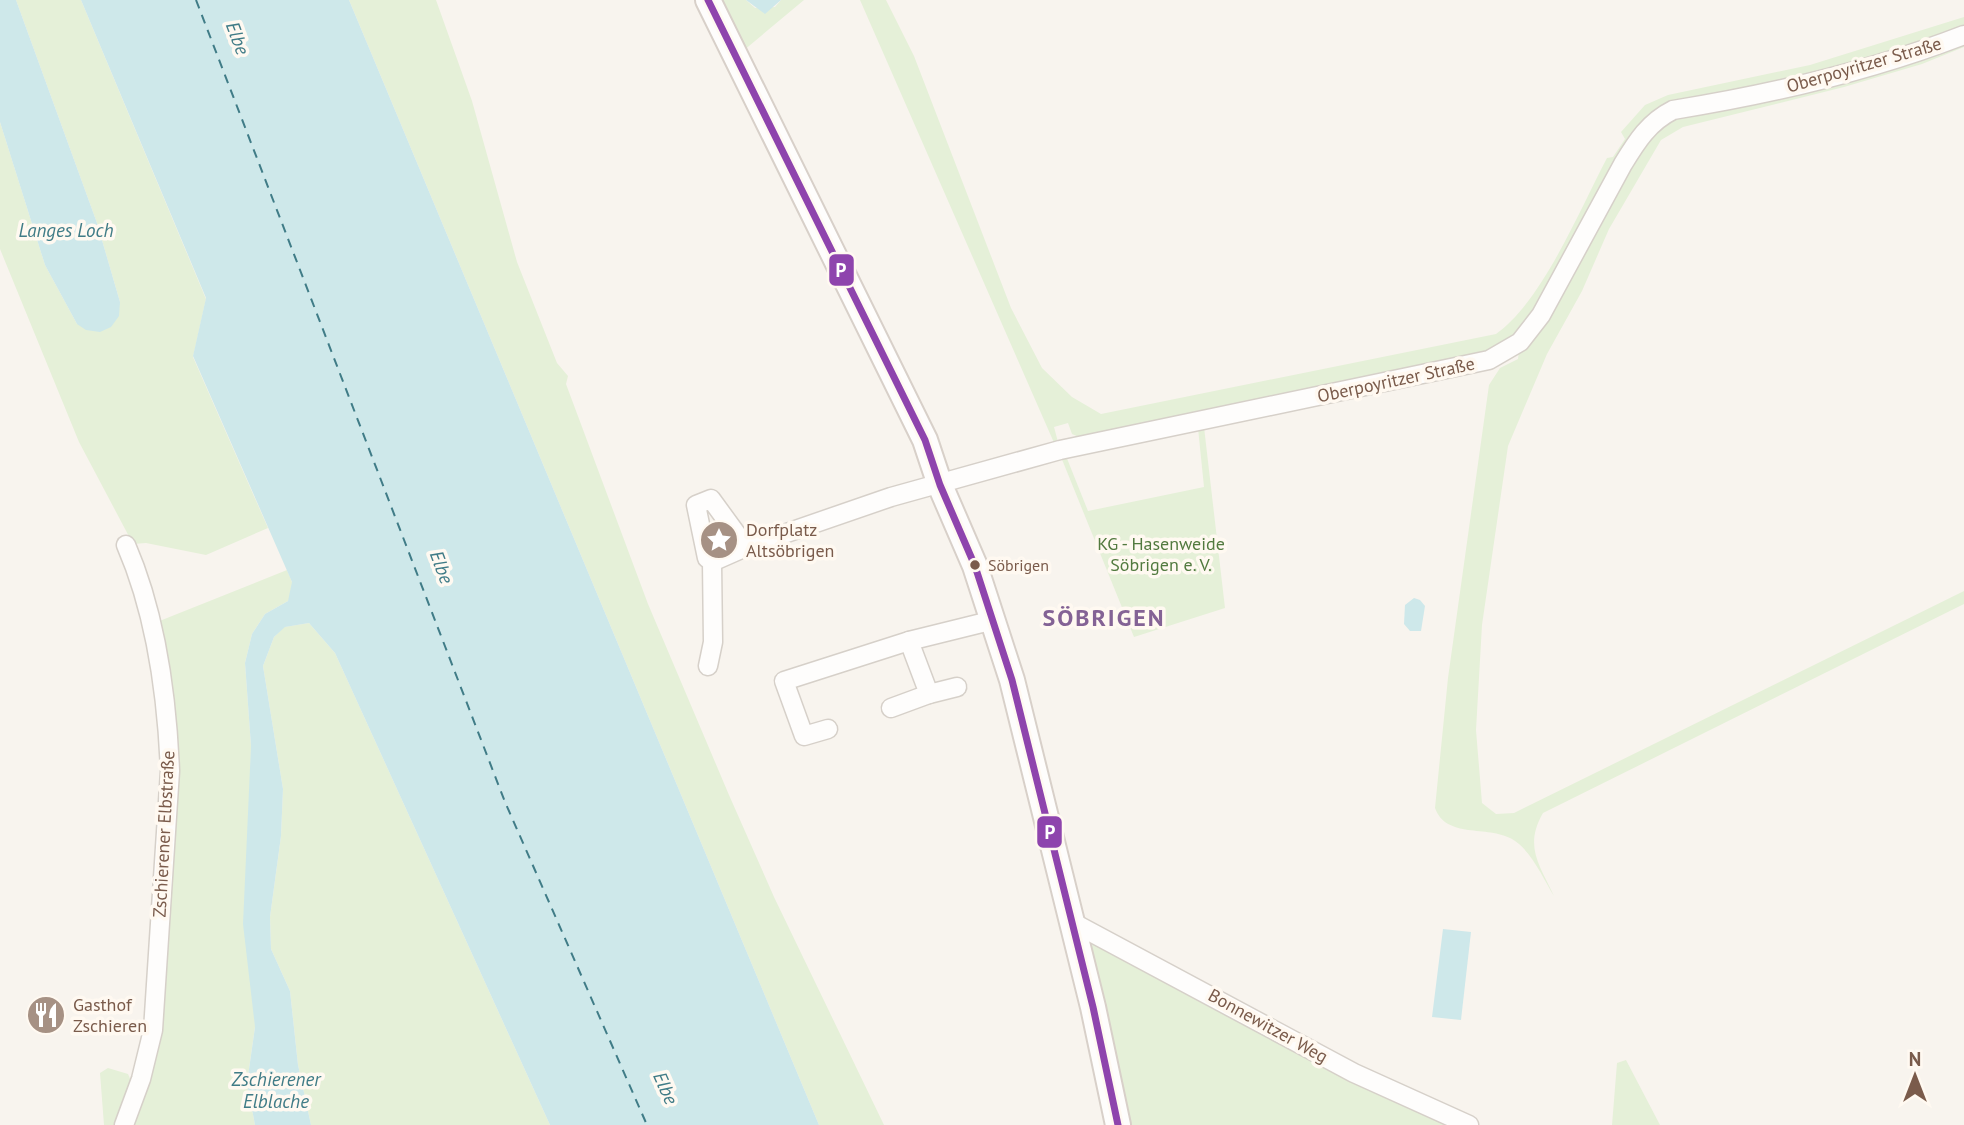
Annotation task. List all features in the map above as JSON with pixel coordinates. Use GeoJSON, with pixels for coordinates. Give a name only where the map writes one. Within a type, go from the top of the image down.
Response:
{"type":"FeatureCollection","features":[{"type":"Feature","properties":{"kind":"street"},"geometry":{"type":"LineString","coordinates":[[708,0],[925,440],[940,485],[975,566],[994,620],[1093,1007],[1118,1125]]}},
{"type":"Feature","properties":{"kind":"street","name":"Oberpoyritzer Straße"},"geometry":{"type":"LineString","coordinates":[[712,562],[746,547],[891,497],[1060,450],[1489,360],[1520,342],[1541,314],[1637,140],[1663,115],[1673,110],[1747,97],[1868,67],[1964,35]]}},
{"type":"Feature","properties":{"kind":"street"},"geometry":{"type":"LineString","coordinates":[[708,666],[713,637],[712,562],[707,558],[696,505],[711,499],[746,547]]}},
{"type":"Feature","properties":{"kind":"street","name":"Zschierener Elbstraße"},"geometry":{"type":"LineString","coordinates":[[124,1125],[141,1079],[153,1030],[170,771],[167,723],[148,609],[139,575],[126,545]]}},
{"type":"Feature","properties":{"kind":"street"},"geometry":{"type":"LineString","coordinates":[[828,729],[804,736],[785,681],[909,641],[994,620]]}},
{"type":"Feature","properties":{"kind":"street"},"geometry":{"type":"LineString","coordinates":[[909,641],[929,694]]}},
{"type":"Feature","properties":{"kind":"street"},"geometry":{"type":"LineString","coordinates":[[891,708],[957,687]]}},
{"type":"Feature","properties":{"kind":"street","name":"Bonnewitzer Weg"},"geometry":{"type":"LineString","coordinates":[[1070,921],[1354,1073],[1469,1125]]}},
{"type":"Feature","properties":{"kind":"green space"},"geometry":{"type":"Polygon","coordinates":[[[16,0],[81,0],[206,299],[193,357],[268,528],[206,555],[146,543],[133,544],[79,442],[0,249],[0,122],[45,265],[77,324],[120,302],[97,223],[16,0]]]}},
{"type":"Feature","properties":{"kind":"green space"},"geometry":{"type":"Polygon","coordinates":[[[349,0],[436,0],[472,101],[517,262],[557,363],[568,376],[566,384],[648,604],[774,897],[884,1125],[819,1125],[349,0]]]}},
{"type":"Feature","properties":{"kind":"green space"},"geometry":{"type":"Polygon","coordinates":[[[717,0],[746,0],[755,8],[775,7],[781,0],[804,0],[743,51],[717,0]]]}},
{"type":"Feature","properties":{"kind":"green space"},"geometry":{"type":"Polygon","coordinates":[[[860,0],[886,0],[914,56],[1011,308],[1042,368],[1072,397],[1101,414],[1496,334],[1513,319],[1544,278],[1607,158],[1613,157],[1625,139],[1621,132],[1645,105],[1668,95],[1810,65],[1964,17],[1964,30],[1915,49],[1659,112],[1518,335],[1497,351],[1083,439],[1072,434],[1068,423],[1054,427],[1058,442],[1055,445],[860,0]]]}},
{"type":"Feature","properties":{"kind":"green space"},"geometry":{"type":"Polygon","coordinates":[[[1964,41],[1964,47],[1922,64],[1844,87],[1683,127],[1661,140],[1609,229],[1582,291],[1547,354],[1508,446],[1482,625],[1476,730],[1482,803],[1496,814],[1514,813],[1964,591],[1964,604],[1543,813],[1537,825],[1534,845],[1539,864],[1554,896],[1536,865],[1519,844],[1502,835],[1448,824],[1440,818],[1435,808],[1448,678],[1489,385],[1500,368],[1518,359],[1519,351],[1627,165],[1666,120],[1786,93],[1791,97],[1964,41]]]}},
{"type":"Feature","properties":{"kind":"green space","name":"KG - Hasenweide Söbrigen e. V."},"geometry":{"type":"Polygon","coordinates":[[[1204,427],[1225,608],[1134,637],[1061,457],[1066,456],[1088,511],[1204,487],[1198,428],[1204,427]]]}},
{"type":"Feature","properties":{"kind":"green space"},"geometry":{"type":"Polygon","coordinates":[[[287,570],[292,582],[292,594],[288,601],[265,614],[252,634],[245,663],[251,746],[255,1027],[247,1083],[255,1125],[130,1125],[154,1053],[174,771],[157,622],[287,570]]]}},
{"type":"Feature","properties":{"kind":"green space"},"geometry":{"type":"Polygon","coordinates":[[[309,623],[335,653],[550,1125],[311,1125],[298,1065],[290,991],[271,949],[270,917],[281,836],[283,789],[263,666],[274,637],[284,627],[309,623]]]}},
{"type":"Feature","properties":{"kind":"green space"},"geometry":{"type":"Polygon","coordinates":[[[1086,933],[1458,1125],[1125,1125],[1086,933]]]}},
{"type":"Feature","properties":{"kind":"green space"},"geometry":{"type":"Polygon","coordinates":[[[1626,1060],[1660,1125],[1612,1125],[1617,1063],[1626,1060]]]}},
{"type":"Feature","properties":{"kind":"green space"},"geometry":{"type":"Polygon","coordinates":[[[108,1068],[128,1074],[132,1083],[118,1125],[104,1125],[100,1073],[108,1068]]]}},
{"type":"Feature","properties":{"kind":"water","name":"Langes Loch"},"geometry":{"type":"Polygon","coordinates":[[[0,0],[16,0],[97,223],[120,302],[119,316],[111,327],[100,332],[86,330],[77,324],[45,265],[0,122],[0,0]]]}},
{"type":"Feature","properties":{"kind":"water"},"geometry":{"type":"Polygon","coordinates":[[[81,0],[349,0],[819,1125],[550,1125],[335,653],[309,623],[285,627],[274,637],[263,666],[283,789],[281,836],[270,917],[271,949],[290,991],[298,1065],[311,1125],[255,1125],[247,1083],[255,1027],[243,924],[251,746],[245,663],[252,634],[265,614],[288,601],[292,582],[193,356],[206,298],[81,0]]]}},
{"type":"Feature","properties":{"kind":"water"},"geometry":{"type":"Polygon","coordinates":[[[746,0],[781,0],[765,14],[746,0]]]}},
{"type":"Feature","properties":{"kind":"water"},"geometry":{"type":"Polygon","coordinates":[[[1414,598],[1425,606],[1421,631],[1410,631],[1404,624],[1405,605],[1414,598]]]}},
{"type":"Feature","properties":{"kind":"water"},"geometry":{"type":"Polygon","coordinates":[[[1443,929],[1471,932],[1461,1020],[1432,1017],[1443,929]]]}},
{"type":"Feature","properties":{"kind":"ferry route"},"geometry":{"type":"LineString","coordinates":[[196,0],[505,802],[647,1125]]}},
{"type":"Feature","properties":{"kind":"transit line","name":"P"},"geometry":{"type":"LineString","coordinates":[[708,0],[925,440],[940,485],[975,566],[1012,680],[1093,1007],[1118,1125]]}},
{"type":"Feature","properties":{"kind":"place","name":"Dorfplatz Altsöbrigen"},"geometry":{"type":"Point","coordinates":[719,540]}},
{"type":"Feature","properties":{"kind":"place","name":"Söbrigen"},"geometry":{"type":"Point","coordinates":[975,565]}},
{"type":"Feature","properties":{"kind":"place","name":"Gasthof Zschieren"},"geometry":{"type":"Point","coordinates":[46,1015]}},
{"type":"Feature","properties":{"kind":"district","name":"SÖBRIGEN"},"geometry":{"type":"Point","coordinates":[1104,618]}},
{"type":"Feature","properties":{"kind":"water label","name":"Elbe"},"geometry":{"type":"Point","coordinates":[238,38]}},
{"type":"Feature","properties":{"kind":"water label","name":"Elbe"},"geometry":{"type":"Point","coordinates":[442,567]}},
{"type":"Feature","properties":{"kind":"water label","name":"Elbe"},"geometry":{"type":"Point","coordinates":[666,1088]}},
{"type":"Feature","properties":{"kind":"water label","name":"Zschierener Elblache"},"geometry":{"type":"Point","coordinates":[276,1090]}}]}
